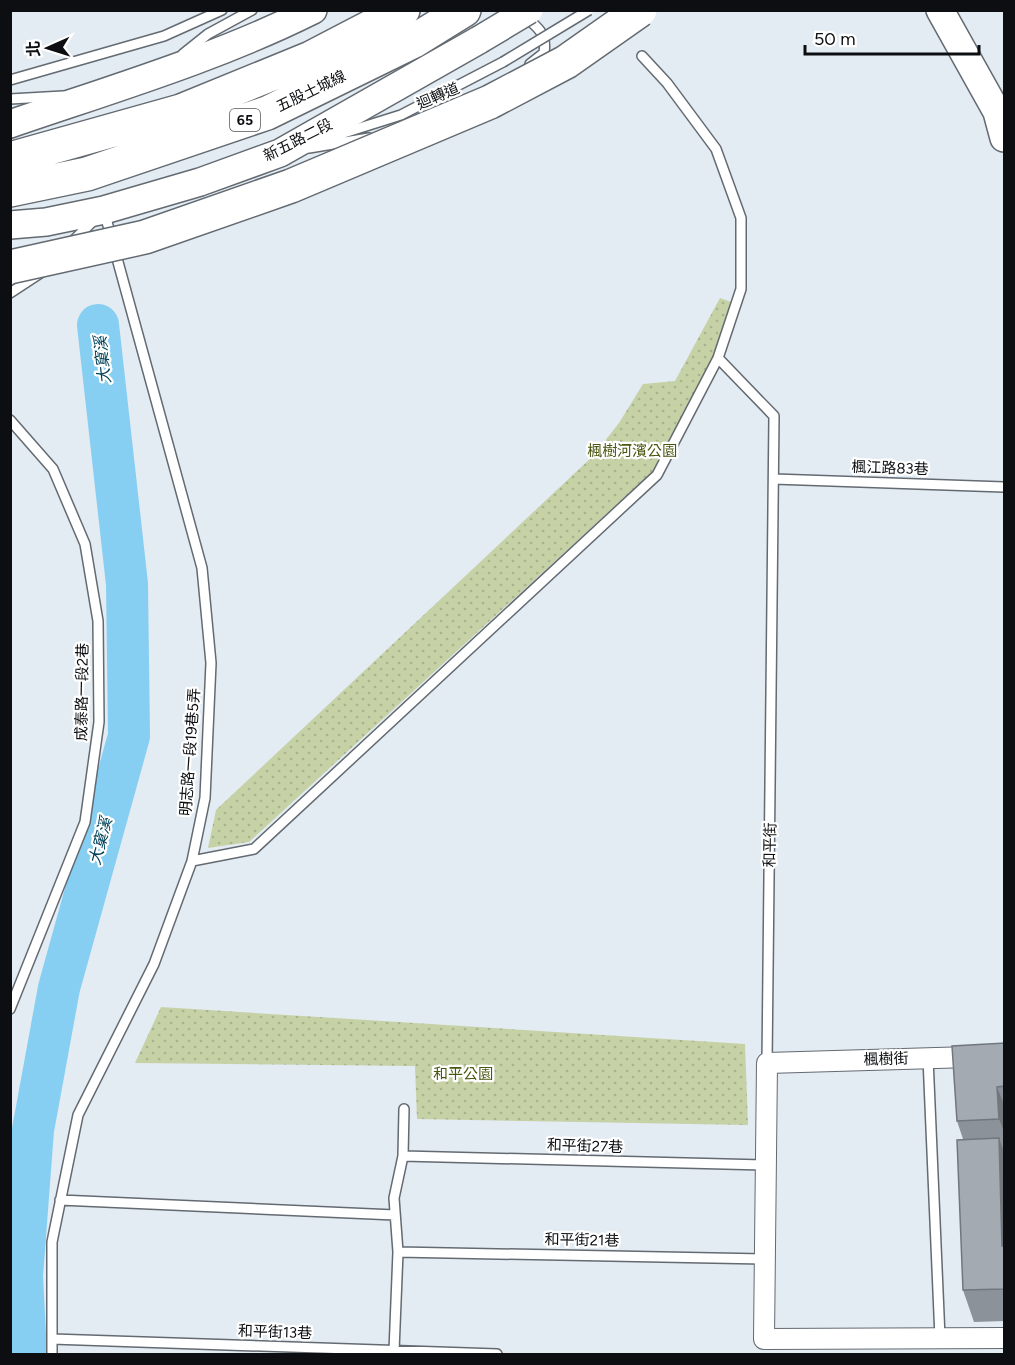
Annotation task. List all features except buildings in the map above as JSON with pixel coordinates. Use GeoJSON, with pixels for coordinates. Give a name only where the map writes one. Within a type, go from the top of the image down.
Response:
{"type":"FeatureCollection","features":[{"type":"Feature","properties":{"kind":"highway","name":"五股土城線"},"geometry":{"type":"LineString","coordinates":[[10,159],[181,111],[311,58],[403,10]]}},
{"type":"Feature","properties":{"kind":"highway","name":"五股土城線"},"geometry":{"type":"LineString","coordinates":[[10,190],[87,174],[267,113],[414,41],[464,10]]}},
{"type":"Feature","properties":{"kind":"highway"},"geometry":{"type":"LineString","coordinates":[[10,267],[145,237],[291,186],[490,102],[566,62],[640,10]]}},
{"type":"Feature","properties":{"kind":"main road"},"geometry":{"type":"LineString","coordinates":[[10,124],[96,96],[266,33],[313,10]]}},
{"type":"Feature","properties":{"kind":"main road","name":"新五路二段"},"geometry":{"type":"LineString","coordinates":[[10,225],[46,222],[104,210],[200,182],[280,153],[529,10]]}},
{"type":"Feature","properties":{"kind":"main road"},"geometry":{"type":"LineString","coordinates":[[940,10],[997,112],[1005,138]]}},
{"type":"Feature","properties":{"kind":"street","name":"楓樹街"},"geometry":{"type":"LineString","coordinates":[[767,1063],[1005,1056]]}},
{"type":"Feature","properties":{"kind":"street","name":"和平街"},"geometry":{"type":"LineString","coordinates":[[767,1063],[764,1343],[940,1338]]}},
{"type":"Feature","properties":{"kind":"street"},"geometry":{"type":"LineString","coordinates":[[940,1338],[1005,1338]]}},
{"type":"Feature","properties":{"kind":"lane"},"geometry":{"type":"LineString","coordinates":[[10,80],[164,36],[222,10]]}},
{"type":"Feature","properties":{"kind":"lane"},"geometry":{"type":"LineString","coordinates":[[163,70],[208,34],[252,10]]}},
{"type":"Feature","properties":{"kind":"lane"},"geometry":{"type":"LineString","coordinates":[[488,91],[510,82],[544,53],[546,41],[540,29],[517,10]]}},
{"type":"Feature","properties":{"kind":"lane"},"geometry":{"type":"LineString","coordinates":[[280,153],[401,115],[502,63],[589,10]]}},
{"type":"Feature","properties":{"kind":"lane"},"geometry":{"type":"LineString","coordinates":[[192,861],[254,849],[657,475],[717,358],[741,289],[741,218],[716,149],[667,83],[642,56]]}},
{"type":"Feature","properties":{"kind":"lane"},"geometry":{"type":"LineString","coordinates":[[10,99],[40,96],[96,96]]}},
{"type":"Feature","properties":{"kind":"lane"},"geometry":{"type":"LineString","coordinates":[[280,153],[381,136],[392,132]]}},
{"type":"Feature","properties":{"kind":"lane","name":"新五路二段"},"geometry":{"type":"LineString","coordinates":[[10,293],[45,270],[104,210]]}},
{"type":"Feature","properties":{"kind":"lane","name":"明志路一段19巷5弄"},"geometry":{"type":"LineString","coordinates":[[52,1354],[52,1242],[78,1115],[154,964],[192,861],[205,798],[211,663],[202,568],[104,210]]}},
{"type":"Feature","properties":{"kind":"lane","name":"和平街"},"geometry":{"type":"LineString","coordinates":[[717,358],[774,416],[767,1063]]}},
{"type":"Feature","properties":{"kind":"lane","name":"成泰路一段2巷"},"geometry":{"type":"LineString","coordinates":[[10,420],[52,470],[85,543],[98,621],[99,722],[85,822],[10,1009]]}},
{"type":"Feature","properties":{"kind":"lane","name":"楓江路83巷"},"geometry":{"type":"LineString","coordinates":[[774,479],[1005,487]]}},
{"type":"Feature","properties":{"kind":"lane"},"geometry":{"type":"LineString","coordinates":[[928,1058],[940,1338]]}},
{"type":"Feature","properties":{"kind":"lane"},"geometry":{"type":"LineString","coordinates":[[394,1351],[398,1252],[394,1198],[403,1156],[404,1109]]}},
{"type":"Feature","properties":{"kind":"lane","name":"和平街27巷"},"geometry":{"type":"LineString","coordinates":[[403,1156],[766,1166]]}},
{"type":"Feature","properties":{"kind":"lane"},"geometry":{"type":"LineString","coordinates":[[60,1200],[395,1215]]}},
{"type":"Feature","properties":{"kind":"lane","name":"和平街21巷"},"geometry":{"type":"LineString","coordinates":[[398,1252],[765,1259]]}},
{"type":"Feature","properties":{"kind":"lane","name":"和平街13巷"},"geometry":{"type":"LineString","coordinates":[[52,1339],[338,1352],[497,1354]]}},
{"type":"Feature","properties":{"kind":"green space","name":"楓樹河濱公園"},"geometry":{"type":"Polygon","coordinates":[[[720,298],[734,303],[718,351],[652,472],[249,842],[208,848],[216,810],[593,456],[619,423],[643,384],[675,381],[720,298]]]}},
{"type":"Feature","properties":{"kind":"green space","name":"和平公園"},"geometry":{"type":"Polygon","coordinates":[[[161,1007],[745,1044],[748,1125],[417,1119],[415,1066],[135,1063],[161,1007]]]}},
{"type":"Feature","properties":{"kind":"waterway","name":"大窠溪"},"geometry":{"type":"LineString","coordinates":[[26,1354],[22,1276],[33,1130],[59,988],[129,736],[127,584],[98,325]]}}]}
